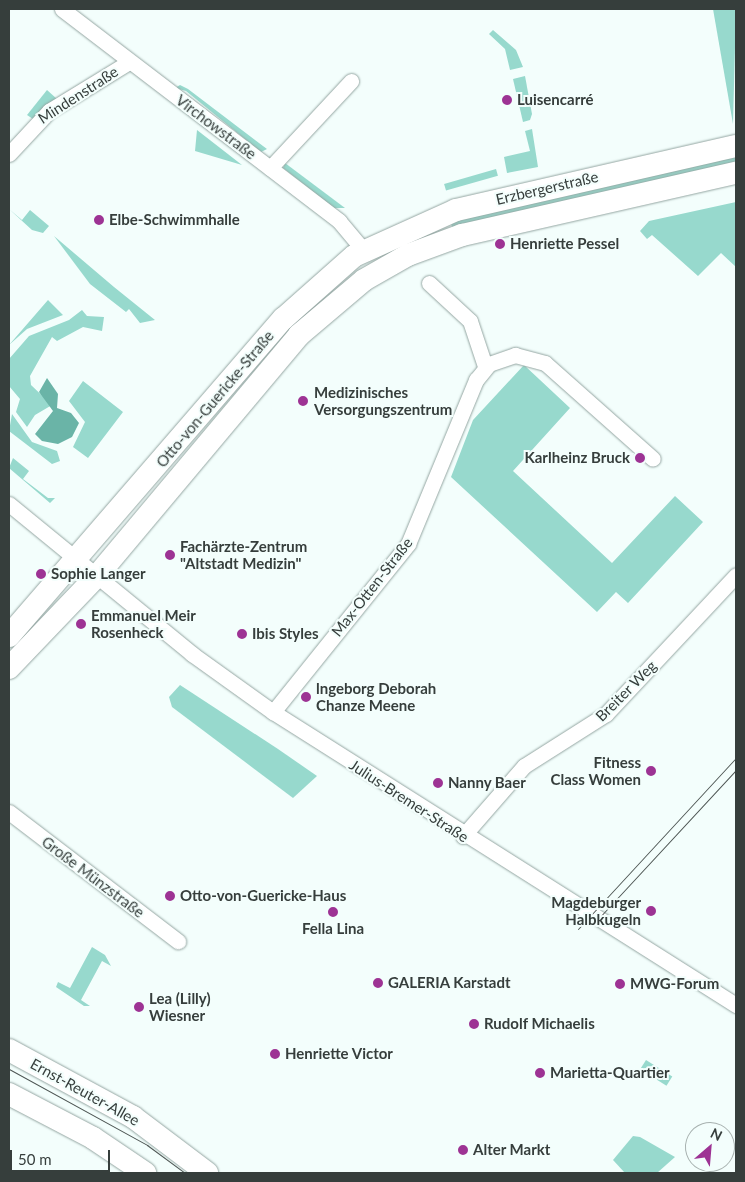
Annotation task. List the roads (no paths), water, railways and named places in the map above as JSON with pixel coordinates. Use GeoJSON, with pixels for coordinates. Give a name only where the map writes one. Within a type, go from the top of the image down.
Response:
{"type":"FeatureCollection","features":[{"type":"Feature","properties":{"kind":"street","name":"Virchowstraße"},"geometry":{"type":"LineString","coordinates":[[62,9],[339,221],[364,251]]}},
{"type":"Feature","properties":{"kind":"street","name":"Mindenstraße"},"geometry":{"type":"LineString","coordinates":[[9,154],[49,111],[129,62]]}},
{"type":"Feature","properties":{"kind":"street"},"geometry":{"type":"LineString","coordinates":[[270,168],[351,81]]}},
{"type":"Feature","properties":{"kind":"street","name":"Erzbergerstraße"},"geometry":{"type":"LineString","coordinates":[[364,251],[456,210],[736,146]]}},
{"type":"Feature","properties":{"kind":"street","name":"Erzbergerstraße"},"geometry":{"type":"LineString","coordinates":[[382,269],[477,231],[736,173]]}},
{"type":"Feature","properties":{"kind":"street","name":"Otto-von-Guericke-Straße"},"geometry":{"type":"LineString","coordinates":[[9,636],[78,560],[283,319],[317,285],[364,251]]}},
{"type":"Feature","properties":{"kind":"street","name":"Otto-von-Guericke-Straße"},"geometry":{"type":"LineString","coordinates":[[9,668],[97,576],[299,335],[332,304],[382,269]]}},
{"type":"Feature","properties":{"kind":"street"},"geometry":{"type":"LineString","coordinates":[[429,282],[470,321],[485,366],[515,355],[545,363],[653,459]]}},
{"type":"Feature","properties":{"kind":"street","name":"Max-Otten-Straße"},"geometry":{"type":"LineString","coordinates":[[273,712],[408,544],[485,366]]}},
{"type":"Feature","properties":{"kind":"street"},"geometry":{"type":"LineString","coordinates":[[9,504],[97,576]]}},
{"type":"Feature","properties":{"kind":"street","name":"Breiter Weg"},"geometry":{"type":"LineString","coordinates":[[463,836],[524,766],[606,714],[736,575]]}},
{"type":"Feature","properties":{"kind":"street","name":"Julius-Bremer-Straße"},"geometry":{"type":"LineString","coordinates":[[97,576],[273,712],[463,836],[736,1005]]}},
{"type":"Feature","properties":{"kind":"street","name":"Große Münzstraße"},"geometry":{"type":"LineString","coordinates":[[9,812],[178,941]]}},
{"type":"Feature","properties":{"kind":"street","name":"Ernst-Reuter-Allee"},"geometry":{"type":"LineString","coordinates":[[9,1050],[137,1120],[207,1173]]}},
{"type":"Feature","properties":{"kind":"street"},"geometry":{"type":"LineString","coordinates":[[9,1094],[93,1138],[145,1173]]}},
{"type":"Feature","properties":{"kind":"tram line"},"geometry":{"type":"LineString","coordinates":[[578,929],[736,758]]}},
{"type":"Feature","properties":{"kind":"tram line"},"geometry":{"type":"LineString","coordinates":[[597,920],[736,770]]}},
{"type":"Feature","properties":{"kind":"tram line"},"geometry":{"type":"LineString","coordinates":[[9,1069],[147,1145],[185,1173]]}},
{"type":"Feature","properties":{"kind":"place","name":"Luisencarré"},"geometry":{"type":"Point","coordinates":[507,100]}},
{"type":"Feature","properties":{"kind":"place","name":"Elbe-Schwimmhalle"},"geometry":{"type":"Point","coordinates":[99,220]}},
{"type":"Feature","properties":{"kind":"place","name":"Henriette Pessel"},"geometry":{"type":"Point","coordinates":[500,244]}},
{"type":"Feature","properties":{"kind":"place","name":"Medizinisches Versorgungszentrum"},"geometry":{"type":"Point","coordinates":[303,401]}},
{"type":"Feature","properties":{"kind":"place","name":"Karlheinz Bruck"},"geometry":{"type":"Point","coordinates":[640,458]}},
{"type":"Feature","properties":{"kind":"place","name":"Fachärzte-Zentrum \"Altstadt Medizin\""},"geometry":{"type":"Point","coordinates":[170,555]}},
{"type":"Feature","properties":{"kind":"place","name":"Sophie Langer"},"geometry":{"type":"Point","coordinates":[41,574]}},
{"type":"Feature","properties":{"kind":"place","name":"Emmanuel Meir Rosenheck"},"geometry":{"type":"Point","coordinates":[81,624]}},
{"type":"Feature","properties":{"kind":"place","name":"Ibis Styles"},"geometry":{"type":"Point","coordinates":[242,634]}},
{"type":"Feature","properties":{"kind":"place","name":"lngeborg Deborah Chanze Meene"},"geometry":{"type":"Point","coordinates":[306,697]}},
{"type":"Feature","properties":{"kind":"place","name":"Fitness Class Women"},"geometry":{"type":"Point","coordinates":[651,771]}},
{"type":"Feature","properties":{"kind":"place","name":"Nanny Baer"},"geometry":{"type":"Point","coordinates":[438,783]}},
{"type":"Feature","properties":{"kind":"place","name":"Otto-von-Guericke-Haus"},"geometry":{"type":"Point","coordinates":[170,896]}},
{"type":"Feature","properties":{"kind":"place","name":"Magdeburger Halbkugeln"},"geometry":{"type":"Point","coordinates":[651,911]}},
{"type":"Feature","properties":{"kind":"place","name":"Fella Lina"},"geometry":{"type":"Point","coordinates":[333,912]}},
{"type":"Feature","properties":{"kind":"place","name":"GALERIA Karstadt"},"geometry":{"type":"Point","coordinates":[378,983]}},
{"type":"Feature","properties":{"kind":"place","name":"MWG-Forum"},"geometry":{"type":"Point","coordinates":[620,984]}},
{"type":"Feature","properties":{"kind":"place","name":"Lea (Lilly) Wiesner"},"geometry":{"type":"Point","coordinates":[139,1007]}},
{"type":"Feature","properties":{"kind":"place","name":"Rudolf Michaelis"},"geometry":{"type":"Point","coordinates":[474,1024]}},
{"type":"Feature","properties":{"kind":"place","name":"Henriette Victor"},"geometry":{"type":"Point","coordinates":[275,1054]}},
{"type":"Feature","properties":{"kind":"place","name":"Marietta-Quartier"},"geometry":{"type":"Point","coordinates":[540,1073]}},
{"type":"Feature","properties":{"kind":"place","name":"Alter Markt"},"geometry":{"type":"Point","coordinates":[463,1150]}}]}
